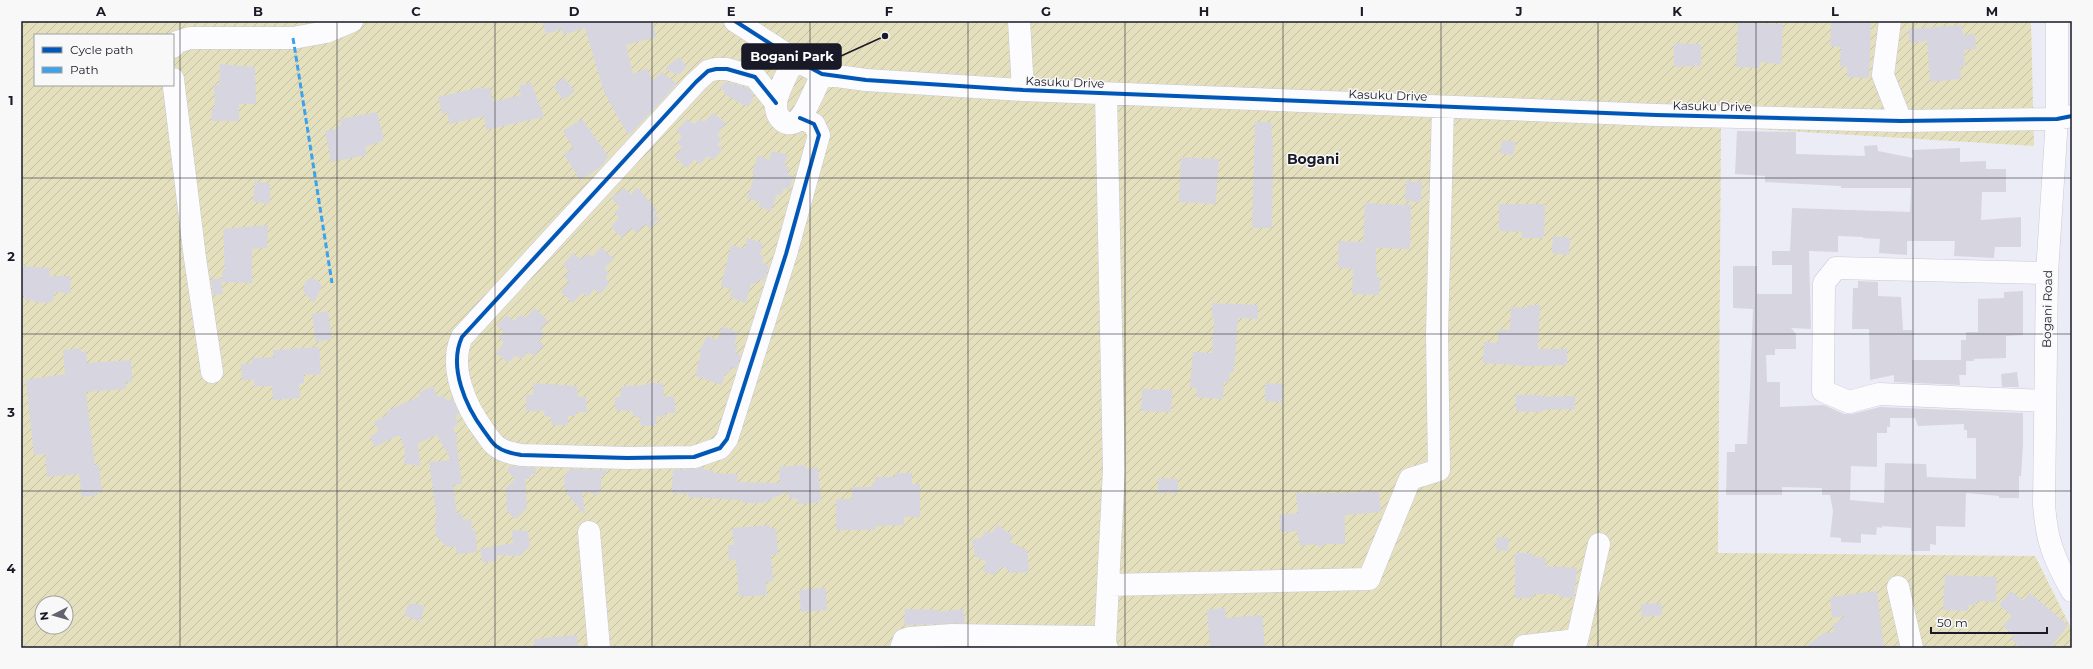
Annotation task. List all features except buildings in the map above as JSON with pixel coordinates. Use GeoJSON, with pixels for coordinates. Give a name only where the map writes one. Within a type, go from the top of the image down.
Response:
{"type":"FeatureCollection","features":[{"type":"Feature","properties":{"kind":"street"},"geometry":{"type":"LineString","coordinates":[[174,46],[177,42],[190,38],[293,38],[326,32],[352,21]]}},
{"type":"Feature","properties":{"kind":"street","name":"Kasuku Drive"},"geometry":{"type":"LineString","coordinates":[[735,21],[794,59],[822,74],[866,80],[1106,94],[1648,115],[1901,121],[2064,118]]}},
{"type":"Feature","properties":{"kind":"street"},"geometry":{"type":"LineString","coordinates":[[1019,21],[1023,90]]}},
{"type":"Feature","properties":{"kind":"street"},"geometry":{"type":"LineString","coordinates":[[1890,21],[1883,75],[1901,121]]}},
{"type":"Feature","properties":{"kind":"street","name":"Bogani Road"},"geometry":{"type":"LineString","coordinates":[[2057,21],[2064,118],[2047,273],[2044,503],[2046,530],[2052,553],[2072,592]]}},
{"type":"Feature","properties":{"kind":"street"},"geometry":{"type":"LineString","coordinates":[[794,59],[776,103],[776,114],[779,119],[792,123],[800,118],[822,74]]}},
{"type":"Feature","properties":{"kind":"street"},"geometry":{"type":"LineString","coordinates":[[776,103],[755,77],[727,69],[708,71],[696,82],[462,337],[458,347],[456,360],[463,392],[477,422],[494,445],[507,453],[521,455],[627,458],[694,457],[720,448],[727,439],[774,291],[819,135],[814,124],[800,118]]}},
{"type":"Feature","properties":{"kind":"street"},"geometry":{"type":"LineString","coordinates":[[174,86],[195,258],[212,372]]}},
{"type":"Feature","properties":{"kind":"street"},"geometry":{"type":"LineString","coordinates":[[1106,94],[1114,470],[1106,645]]}},
{"type":"Feature","properties":{"kind":"street"},"geometry":{"type":"LineString","coordinates":[[1108,586],[1369,579],[1410,479],[1440,470],[1437,334],[1444,107]]}},
{"type":"Feature","properties":{"kind":"street"},"geometry":{"type":"LineString","coordinates":[[2045,401],[1879,394],[1849,402],[1823,391],[1824,283],[1836,268],[2047,273]]}},
{"type":"Feature","properties":{"kind":"street"},"geometry":{"type":"LineString","coordinates":[[589,532],[599,648]]}},
{"type":"Feature","properties":{"kind":"street"},"geometry":{"type":"LineString","coordinates":[[1524,648],[1524,646],[1576,640],[1599,544]]}},
{"type":"Feature","properties":{"kind":"street"},"geometry":{"type":"LineString","coordinates":[[1898,587],[1912,648]]}},
{"type":"Feature","properties":{"kind":"street"},"geometry":{"type":"LineString","coordinates":[[901,648],[904,640],[910,638],[952,635],[1097,637],[1106,645]]}},
{"type":"Feature","properties":{"kind":"shaded area"},"geometry":{"type":"Polygon","coordinates":[[[21,21],[2031,21],[2034,146],[1721,127],[1718,553],[2035,556],[2072,630],[2072,648],[21,648],[21,21]]]}},
{"type":"Feature","properties":{"kind":"marked path"},"geometry":{"type":"LineString","coordinates":[[293,38],[332,283]]}},
{"type":"Feature","properties":{"kind":"cycle path"},"geometry":{"type":"LineString","coordinates":[[735,21],[794,59],[822,74],[866,80],[1023,90],[1656,115],[1901,121],[2057,119],[2072,116]]}},
{"type":"Feature","properties":{"kind":"cycle path"},"geometry":{"type":"LineString","coordinates":[[776,103],[755,77],[727,69],[708,71],[696,82],[462,337],[458,349],[457,361],[458,374],[465,399],[477,421],[496,446],[505,451],[521,455],[627,458],[694,457],[720,448],[727,439],[786,254],[819,135],[814,124],[800,118]]}},
{"type":"Feature","properties":{"kind":"place","name":"Bogani Park"},"geometry":{"type":"Point","coordinates":[885,36]}},
{"type":"Feature","properties":{"kind":"district","name":"Bogani"},"geometry":{"type":"Point","coordinates":[1313,159]}}]}
